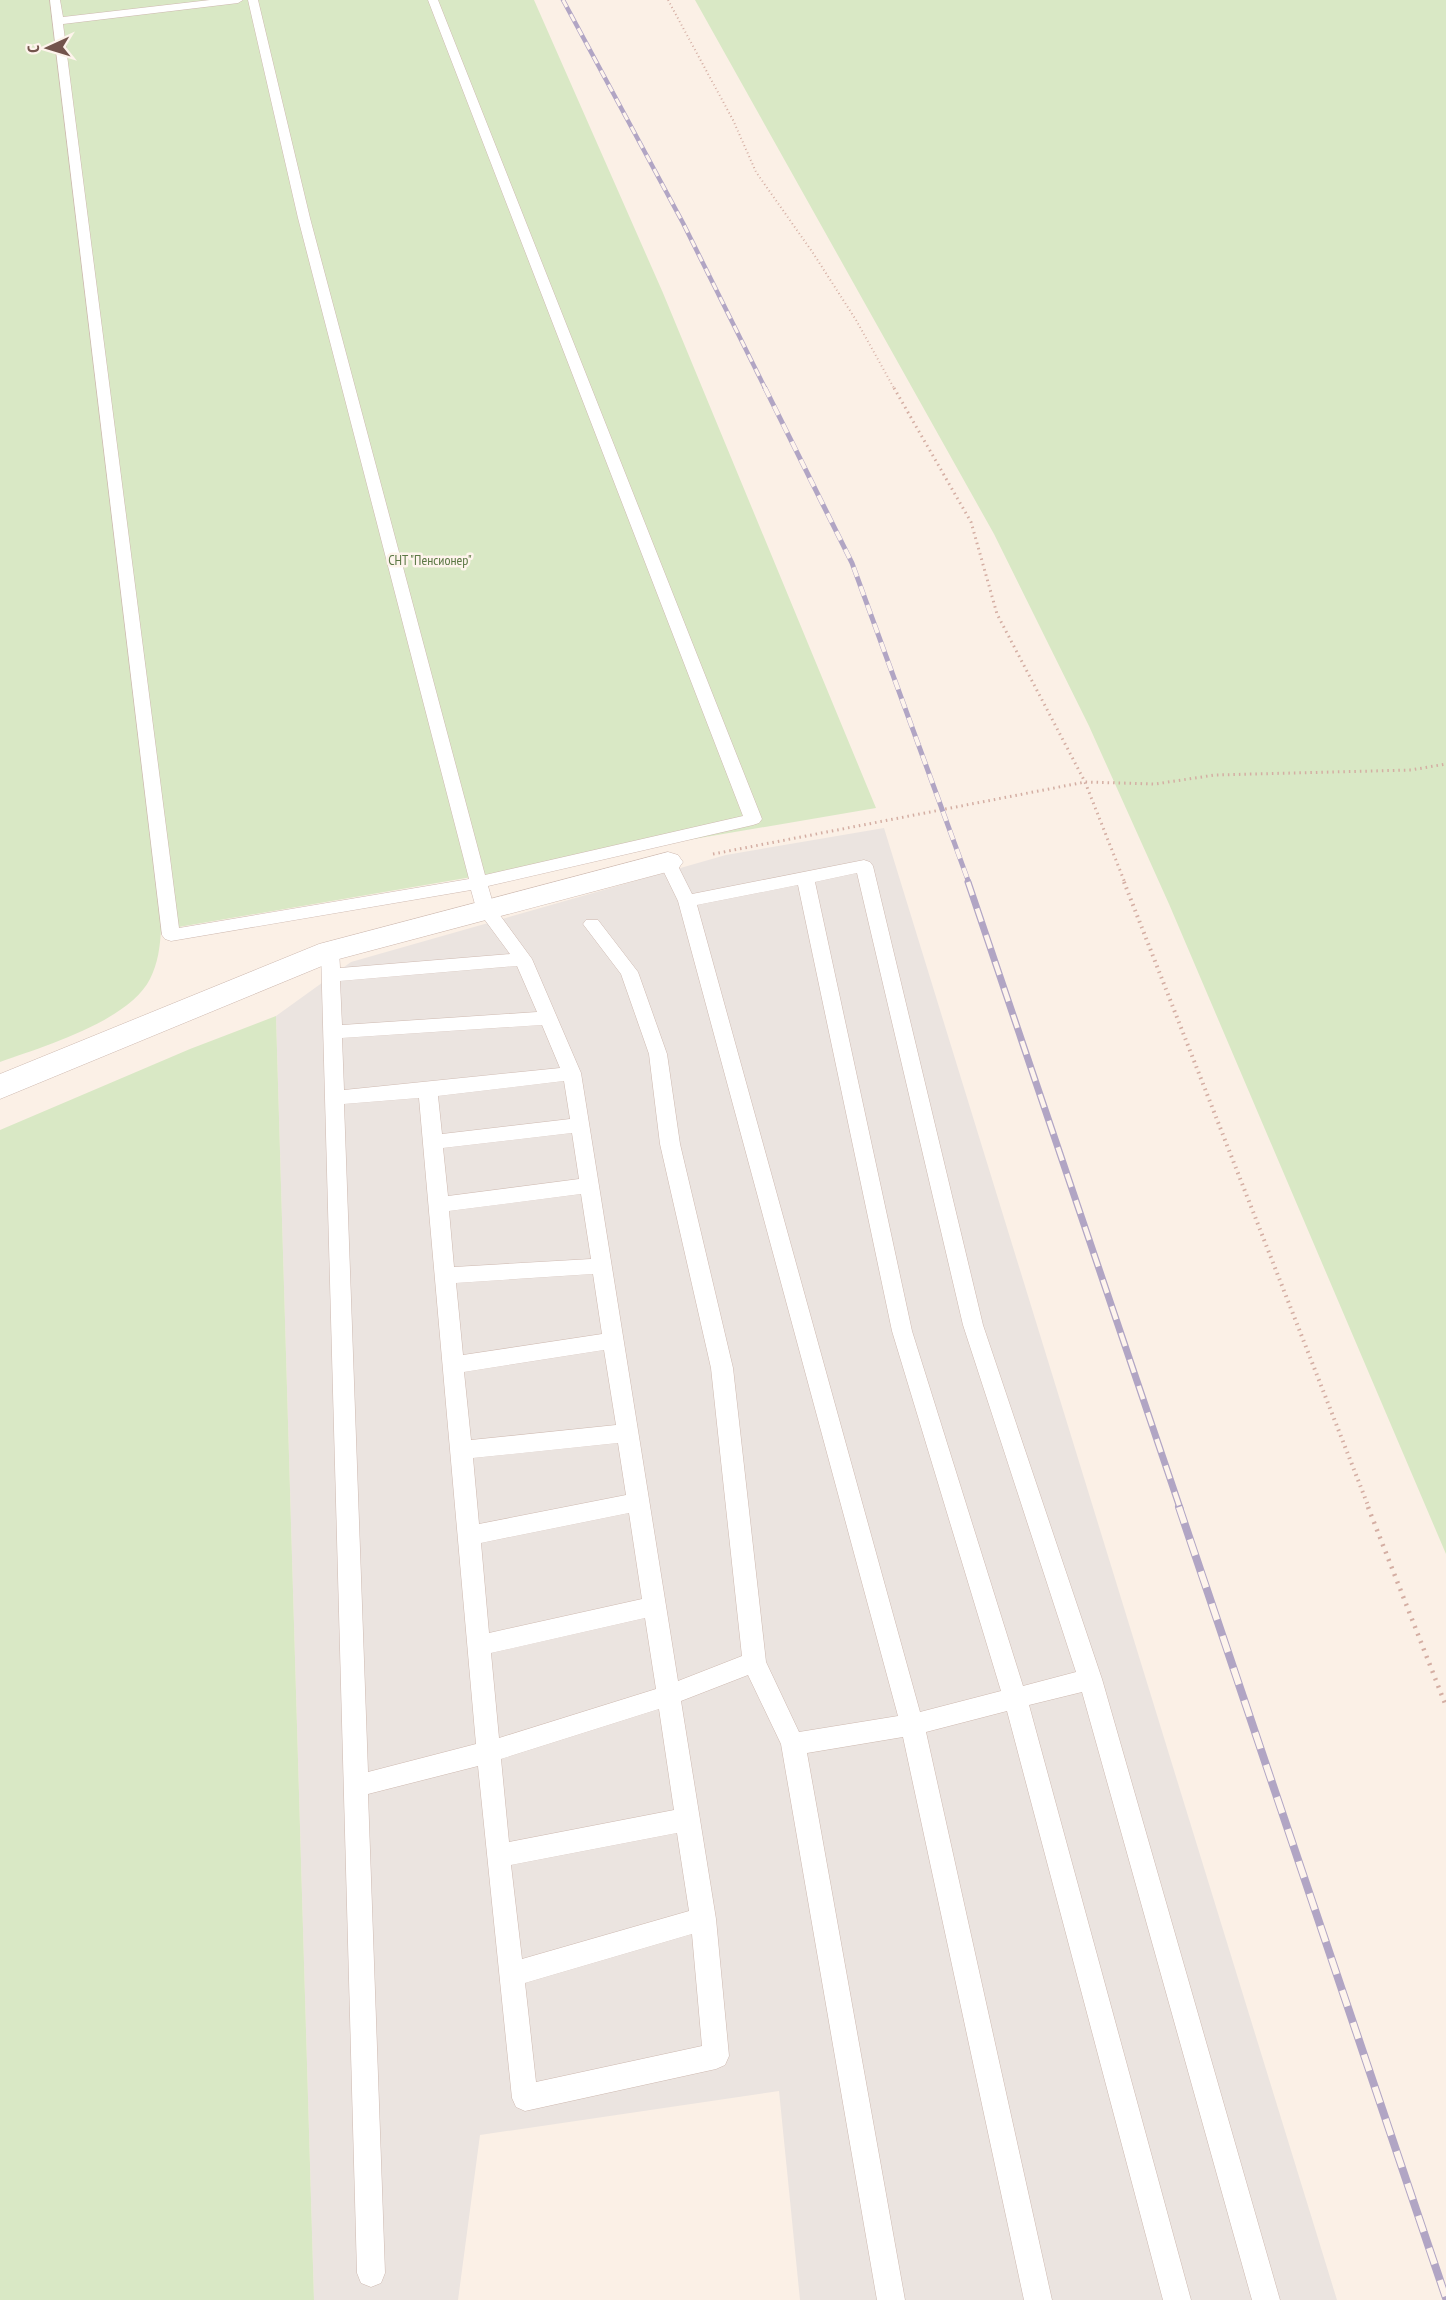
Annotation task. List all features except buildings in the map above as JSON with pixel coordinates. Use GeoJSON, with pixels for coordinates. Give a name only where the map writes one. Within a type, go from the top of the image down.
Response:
{"type":"FeatureCollection","features":[{"type":"Feature","properties":{"kind":"street"},"geometry":{"type":"LineString","coordinates":[[0,1087],[331,963],[481,896],[668,862]]}},
{"type":"Feature","properties":{"kind":"lane"},"geometry":{"type":"LineString","coordinates":[[55,0],[171,935],[481,896],[753,819],[433,0]]}},
{"type":"Feature","properties":{"kind":"lane"},"geometry":{"type":"LineString","coordinates":[[57,21],[238,0]]}},
{"type":"Feature","properties":{"kind":"lane"},"geometry":{"type":"LineString","coordinates":[[253,0],[304,218],[481,896],[523,959],[572,1073],[703,1919],[716,2056],[525,2098],[513,1974],[498,1856],[428,1090]]}},
{"type":"Feature","properties":{"kind":"lane"},"geometry":{"type":"LineString","coordinates":[[668,862],[687,901],[912,1725],[1038,2300]]}},
{"type":"Feature","properties":{"kind":"lane"},"geometry":{"type":"LineString","coordinates":[[687,901],[864,866],[974,1325],[1090,1679],[1266,2300]]}},
{"type":"Feature","properties":{"kind":"lane"},"geometry":{"type":"LineString","coordinates":[[805,877],[902,1331],[1015,1698],[1177,2300]]}},
{"type":"Feature","properties":{"kind":"lane"},"geometry":{"type":"LineString","coordinates":[[592,924],[628,972],[658,1054],[670,1144],[722,1368],[754,1662],[793,1744],[891,2300]]}},
{"type":"Feature","properties":{"kind":"lane"},"geometry":{"type":"LineString","coordinates":[[371,2273],[331,963],[523,959]]}},
{"type":"Feature","properties":{"kind":"lane"},"geometry":{"type":"LineString","coordinates":[[333,1032],[549,1018]]}},
{"type":"Feature","properties":{"kind":"lane"},"geometry":{"type":"LineString","coordinates":[[335,1098],[428,1090],[572,1073]]}},
{"type":"Feature","properties":{"kind":"lane"},"geometry":{"type":"LineString","coordinates":[[433,1142],[580,1125]]}},
{"type":"Feature","properties":{"kind":"lane"},"geometry":{"type":"LineString","coordinates":[[439,1205],[589,1185]]}},
{"type":"Feature","properties":{"kind":"lane"},"geometry":{"type":"LineString","coordinates":[[445,1276],[602,1266]]}},
{"type":"Feature","properties":{"kind":"lane"},"geometry":{"type":"LineString","coordinates":[[453,1365],[614,1340]]}},
{"type":"Feature","properties":{"kind":"lane"},"geometry":{"type":"LineString","coordinates":[[461,1450],[628,1433]]}},
{"type":"Feature","properties":{"kind":"lane"},"geometry":{"type":"LineString","coordinates":[[469,1536],[639,1502]]}},
{"type":"Feature","properties":{"kind":"lane"},"geometry":{"type":"LineString","coordinates":[[479,1646],[655,1606]]}},
{"type":"Feature","properties":{"kind":"lane"},"geometry":{"type":"LineString","coordinates":[[356,1786],[489,1752],[669,1695],[754,1662]]}},
{"type":"Feature","properties":{"kind":"lane"},"geometry":{"type":"LineString","coordinates":[[793,1744],[912,1725],[1090,1679]]}},
{"type":"Feature","properties":{"kind":"lane"},"geometry":{"type":"LineString","coordinates":[[498,1856],[688,1819]]}},
{"type":"Feature","properties":{"kind":"lane"},"geometry":{"type":"LineString","coordinates":[[513,1974],[703,1919]]}},
{"type":"Feature","properties":{"kind":"path"},"geometry":{"type":"LineString","coordinates":[[668,0],[733,120],[756,172],[813,253],[856,320],[971,522],[997,614],[1085,782],[1446,1706]]}},
{"type":"Feature","properties":{"kind":"path"},"geometry":{"type":"LineString","coordinates":[[668,862],[1085,782],[1155,784],[1215,775],[1411,770],[1446,764]]}},
{"type":"Feature","properties":{"kind":"shaded area"},"geometry":{"type":"Polygon","coordinates":[[[884,828],[1337,2300],[800,2300],[779,2091],[480,2135],[458,2300],[314,2300],[276,1016],[351,962],[726,855],[884,828]]]}},
{"type":"Feature","properties":{"kind":"green space","name":"СНТ \"Пенсионер\""},"geometry":{"type":"Polygon","coordinates":[[[0,0],[534,0],[663,293],[876,808],[161,930],[158,955],[150,979],[139,994],[124,1008],[83,1031],[0,1062],[0,0]]]}},
{"type":"Feature","properties":{"kind":"green space"},"geometry":{"type":"Polygon","coordinates":[[[695,0],[1446,0],[1446,1554],[1169,904],[1089,726],[994,534],[695,0]]]}},
{"type":"Feature","properties":{"kind":"green space"},"geometry":{"type":"Polygon","coordinates":[[[276,1016],[314,2300],[0,2300],[0,1130],[190,1049],[276,1016]]]}},
{"type":"Feature","properties":{"kind":"railway"},"geometry":{"type":"LineString","coordinates":[[563,0],[683,223],[766,390]]}},
{"type":"Feature","properties":{"kind":"railway"},"geometry":{"type":"LineString","coordinates":[[765,388],[852,563],[969,883]]}},
{"type":"Feature","properties":{"kind":"railway"},"geometry":{"type":"LineString","coordinates":[[968,882],[1180,1508]]}},
{"type":"Feature","properties":{"kind":"railway"},"geometry":{"type":"LineString","coordinates":[[1179,1507],[1446,2298]]}}]}
